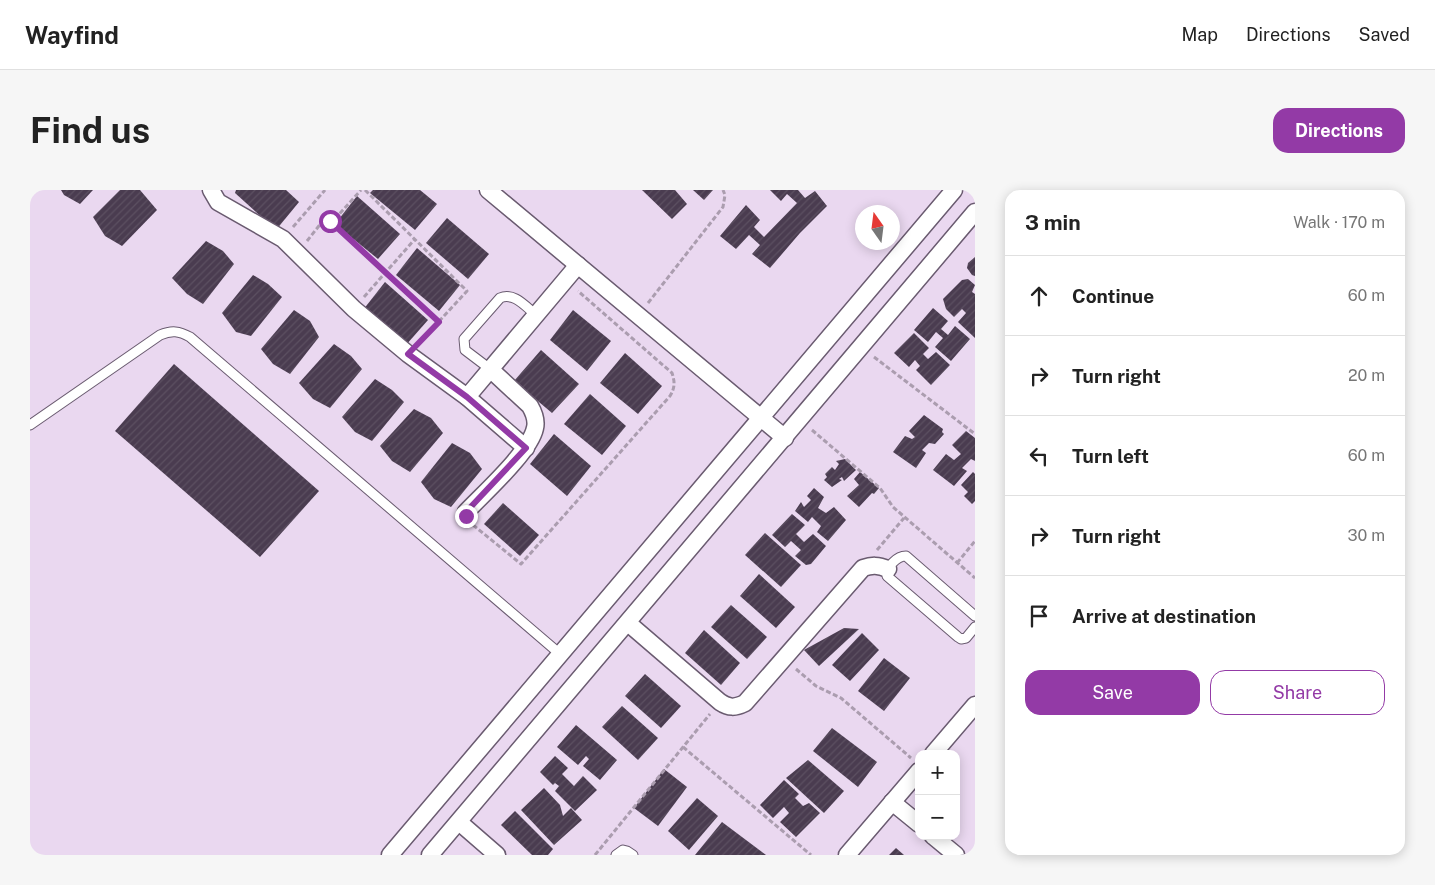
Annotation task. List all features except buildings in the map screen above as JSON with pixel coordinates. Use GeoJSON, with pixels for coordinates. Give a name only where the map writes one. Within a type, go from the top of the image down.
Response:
{"type":"FeatureCollection","features":[{"type":"Feature","properties":{"kind":"street"},"geometry":{"type":"LineString","coordinates":[[211,190],[218,202],[283,239],[354,308],[408,354],[467,397],[526,448]]}},
{"type":"Feature","properties":{"kind":"street"},"geometry":{"type":"LineString","coordinates":[[390,855],[954,190]]}},
{"type":"Feature","properties":{"kind":"street"},"geometry":{"type":"LineString","coordinates":[[490,191],[784,438]]}},
{"type":"Feature","properties":{"kind":"street"},"geometry":{"type":"LineString","coordinates":[[430,855],[975,212]]}},
{"type":"Feature","properties":{"kind":"street"},"geometry":{"type":"LineString","coordinates":[[467,397],[578,265]]}},
{"type":"Feature","properties":{"kind":"street"},"geometry":{"type":"LineString","coordinates":[[466,512],[526,448],[535,430],[536,422],[530,406],[490,369]]}},
{"type":"Feature","properties":{"kind":"street"},"geometry":{"type":"LineString","coordinates":[[628,623],[720,702],[728,706],[737,707],[745,703],[862,568],[871,565],[888,569]]}},
{"type":"Feature","properties":{"kind":"street"},"geometry":{"type":"LineString","coordinates":[[936,750],[975,705]]}},
{"type":"Feature","properties":{"kind":"street"},"geometry":{"type":"LineString","coordinates":[[847,855],[892,802],[915,765]]}},
{"type":"Feature","properties":{"kind":"street"},"geometry":{"type":"LineString","coordinates":[[892,802],[915,821]]}},
{"type":"Feature","properties":{"kind":"street"},"geometry":{"type":"LineString","coordinates":[[459,822],[497,855]]}},
{"type":"Feature","properties":{"kind":"street"},"geometry":{"type":"LineString","coordinates":[[938,840],[956,855]]}},
{"type":"Feature","properties":{"kind":"lane"},"geometry":{"type":"LineString","coordinates":[[490,369],[465,350],[464,339],[500,298],[506,295],[513,297],[536,315]]}},
{"type":"Feature","properties":{"kind":"lane"},"geometry":{"type":"LineString","coordinates":[[30,425],[160,335],[170,331],[181,332],[560,654]]}},
{"type":"Feature","properties":{"kind":"lane"},"geometry":{"type":"LineString","coordinates":[[975,616],[906,556],[899,558],[888,569],[887,576],[961,639],[966,638],[975,627]]}},
{"type":"Feature","properties":{"kind":"lane"},"geometry":{"type":"LineString","coordinates":[[616,855],[623,850],[633,855]]}},
{"type":"Feature","properties":{"kind":"path"},"geometry":{"type":"LineString","coordinates":[[283,239],[325,190]]}},
{"type":"Feature","properties":{"kind":"path"},"geometry":{"type":"LineString","coordinates":[[297,254],[319,225],[322,222],[334,220],[360,190]]}},
{"type":"Feature","properties":{"kind":"path"},"geometry":{"type":"LineString","coordinates":[[365,190],[467,291],[408,354]]}},
{"type":"Feature","properties":{"kind":"path"},"geometry":{"type":"LineString","coordinates":[[638,316],[723,207],[725,195],[722,190]]}},
{"type":"Feature","properties":{"kind":"path"},"geometry":{"type":"LineString","coordinates":[[330,221],[439,322]]}},
{"type":"Feature","properties":{"kind":"path"},"geometry":{"type":"LineString","coordinates":[[354,308],[415,239]]}},
{"type":"Feature","properties":{"kind":"path"},"geometry":{"type":"LineString","coordinates":[[466,512],[468,521],[521,564],[670,396],[674,389],[672,373],[565,280]]}},
{"type":"Feature","properties":{"kind":"path"},"geometry":{"type":"LineString","coordinates":[[862,347],[975,434]]}},
{"type":"Feature","properties":{"kind":"path"},"geometry":{"type":"LineString","coordinates":[[800,420],[880,488],[893,507],[904,518],[975,578]]}},
{"type":"Feature","properties":{"kind":"path"},"geometry":{"type":"LineString","coordinates":[[862,568],[904,518]]}},
{"type":"Feature","properties":{"kind":"path"},"geometry":{"type":"LineString","coordinates":[[957,563],[975,541]]}},
{"type":"Feature","properties":{"kind":"path"},"geometry":{"type":"LineString","coordinates":[[784,658],[816,686],[841,698],[915,765]]}},
{"type":"Feature","properties":{"kind":"path"},"geometry":{"type":"LineString","coordinates":[[595,855],[720,702]]}},
{"type":"Feature","properties":{"kind":"path"},"geometry":{"type":"LineString","coordinates":[[683,747],[811,855]]}},
{"type":"Feature","properties":{"kind":"route"},"geometry":{"type":"LineString","coordinates":[[330,221],[439,322],[408,354],[467,397],[526,448],[466,512],[466,516]]}}]}
